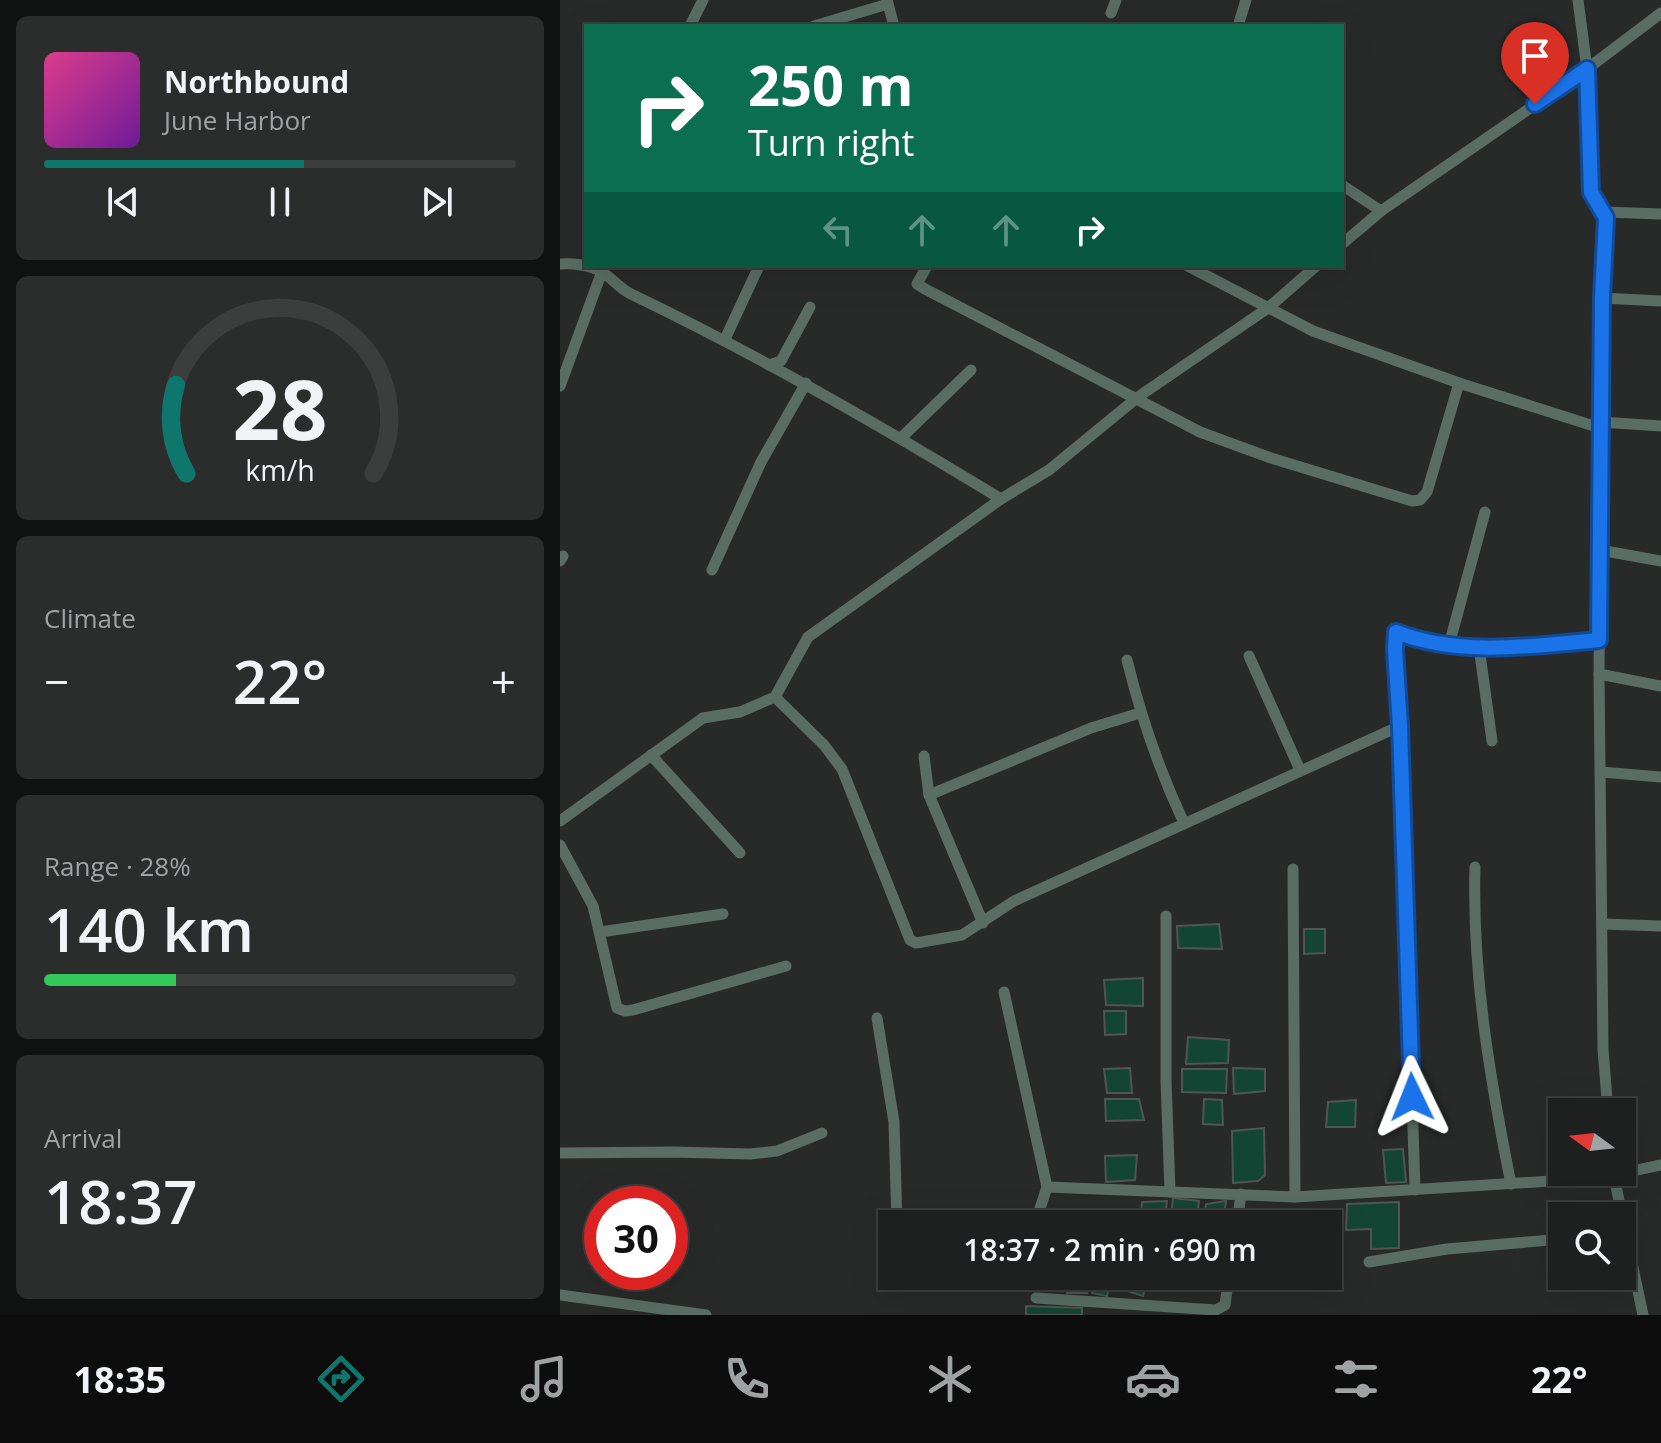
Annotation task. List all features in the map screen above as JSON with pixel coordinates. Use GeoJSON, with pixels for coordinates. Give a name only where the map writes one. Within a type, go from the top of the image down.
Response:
{"type":"FeatureCollection","features":[{"type":"Feature","properties":{"kind":"street"},"geometry":{"type":"LineString","coordinates":[[691,24],[703,0]]}},
{"type":"Feature","properties":{"kind":"street"},"geometry":{"type":"LineString","coordinates":[[1111,13],[1116,0]]}},
{"type":"Feature","properties":{"kind":"street"},"geometry":{"type":"LineString","coordinates":[[1239,24],[1246,0]]}},
{"type":"Feature","properties":{"kind":"street"},"geometry":{"type":"LineString","coordinates":[[1578,0],[1587,69],[1591,192],[1604,212],[1599,674],[1603,1049],[1607,1098]]}},
{"type":"Feature","properties":{"kind":"street"},"geometry":{"type":"LineString","coordinates":[[820,24],[887,2],[893,24]]}},
{"type":"Feature","properties":{"kind":"street"},"geometry":{"type":"LineString","coordinates":[[1344,242],[1381,211],[1587,69],[1661,13]]}},
{"type":"Feature","properties":{"kind":"street"},"geometry":{"type":"LineString","coordinates":[[1344,186],[1381,211]]}},
{"type":"Feature","properties":{"kind":"street"},"geometry":{"type":"LineString","coordinates":[[1604,212],[1661,214]]}},
{"type":"Feature","properties":{"kind":"street"},"geometry":{"type":"LineString","coordinates":[[560,264],[584,265]]}},
{"type":"Feature","properties":{"kind":"street"},"geometry":{"type":"LineString","coordinates":[[725,339],[758,268]]}},
{"type":"Feature","properties":{"kind":"street"},"geometry":{"type":"LineString","coordinates":[[926,268],[917,284],[925,289],[1138,397],[1200,432],[1271,458],[1412,501],[1420,500],[1427,492],[1459,383]]}},
{"type":"Feature","properties":{"kind":"street"},"geometry":{"type":"LineString","coordinates":[[1192,268],[1313,331],[1459,383],[1600,425],[1661,426]]}},
{"type":"Feature","properties":{"kind":"street"},"geometry":{"type":"LineString","coordinates":[[560,821],[703,718],[740,712],[775,697],[808,637],[1001,499],[1049,470],[1138,397],[1268,308],[1314,268]]}},
{"type":"Feature","properties":{"kind":"street"},"geometry":{"type":"LineString","coordinates":[[560,386],[603,269],[622,289],[806,383],[1001,499]]}},
{"type":"Feature","properties":{"kind":"street"},"geometry":{"type":"LineString","coordinates":[[1602,298],[1661,301]]}},
{"type":"Feature","properties":{"kind":"street"},"geometry":{"type":"LineString","coordinates":[[769,365],[781,361],[810,307]]}},
{"type":"Feature","properties":{"kind":"street"},"geometry":{"type":"LineString","coordinates":[[901,438],[971,370]]}},
{"type":"Feature","properties":{"kind":"street"},"geometry":{"type":"LineString","coordinates":[[712,570],[761,462],[806,383]]}},
{"type":"Feature","properties":{"kind":"street"},"geometry":{"type":"LineString","coordinates":[[1449,645],[1485,512]]}},
{"type":"Feature","properties":{"kind":"street"},"geometry":{"type":"LineString","coordinates":[[1600,550],[1661,561]]}},
{"type":"Feature","properties":{"kind":"street"},"geometry":{"type":"LineString","coordinates":[[1415,1190],[1396,632],[1432,643],[1479,647],[1522,647],[1599,640]]}},
{"type":"Feature","properties":{"kind":"street"},"geometry":{"type":"LineString","coordinates":[[1479,647],[1492,741]]}},
{"type":"Feature","properties":{"kind":"street"},"geometry":{"type":"LineString","coordinates":[[1249,656],[1300,770]]}},
{"type":"Feature","properties":{"kind":"street"},"geometry":{"type":"LineString","coordinates":[[1127,660],[1140,713],[1164,781],[1184,823]]}},
{"type":"Feature","properties":{"kind":"street"},"geometry":{"type":"LineString","coordinates":[[1599,674],[1661,686]]}},
{"type":"Feature","properties":{"kind":"street"},"geometry":{"type":"LineString","coordinates":[[775,697],[824,745],[842,769],[910,940],[923,944],[962,935],[1014,901],[1400,726]]}},
{"type":"Feature","properties":{"kind":"street"},"geometry":{"type":"LineString","coordinates":[[929,795],[1091,728],[1140,713]]}},
{"type":"Feature","properties":{"kind":"street"},"geometry":{"type":"LineString","coordinates":[[651,755],[740,853]]}},
{"type":"Feature","properties":{"kind":"street"},"geometry":{"type":"LineString","coordinates":[[924,756],[929,795],[983,923]]}},
{"type":"Feature","properties":{"kind":"street"},"geometry":{"type":"LineString","coordinates":[[1601,772],[1661,777]]}},
{"type":"Feature","properties":{"kind":"street"},"geometry":{"type":"LineString","coordinates":[[560,845],[593,906],[617,1008],[625,1011],[786,966]]}},
{"type":"Feature","properties":{"kind":"street"},"geometry":{"type":"LineString","coordinates":[[1475,867],[1475,955],[1491,1083],[1511,1184]]}},
{"type":"Feature","properties":{"kind":"street"},"geometry":{"type":"LineString","coordinates":[[1293,869],[1295,1197]]}},
{"type":"Feature","properties":{"kind":"street"},"geometry":{"type":"LineString","coordinates":[[600,932],[723,914]]}},
{"type":"Feature","properties":{"kind":"street"},"geometry":{"type":"LineString","coordinates":[[1166,916],[1170,1192]]}},
{"type":"Feature","properties":{"kind":"street"},"geometry":{"type":"LineString","coordinates":[[1602,924],[1661,926]]}},
{"type":"Feature","properties":{"kind":"street"},"geometry":{"type":"LineString","coordinates":[[1004,992],[1047,1187],[1040,1210]]}},
{"type":"Feature","properties":{"kind":"street"},"geometry":{"type":"LineString","coordinates":[[877,1018],[894,1122],[897,1210]]}},
{"type":"Feature","properties":{"kind":"street"},"geometry":{"type":"LineString","coordinates":[[560,1153],[750,1154],[777,1151],[822,1133]]}},
{"type":"Feature","properties":{"kind":"street"},"geometry":{"type":"LineString","coordinates":[[1636,1170],[1661,1165]]}},
{"type":"Feature","properties":{"kind":"street"},"geometry":{"type":"LineString","coordinates":[[1047,1187],[1295,1197],[1548,1181]]}},
{"type":"Feature","properties":{"kind":"street"},"geometry":{"type":"LineString","coordinates":[[1239,1210],[1241,1194]]}},
{"type":"Feature","properties":{"kind":"street"},"geometry":{"type":"LineString","coordinates":[[1369,1262],[1447,1249],[1548,1240]]}},
{"type":"Feature","properties":{"kind":"street"},"geometry":{"type":"LineString","coordinates":[[1636,1286],[1643,1315]]}},
{"type":"Feature","properties":{"kind":"street"},"geometry":{"type":"LineString","coordinates":[[1036,1298],[1109,1309],[1221,1309],[1225,1305],[1227,1290]]}},
{"type":"Feature","properties":{"kind":"street"},"geometry":{"type":"LineString","coordinates":[[560,1295],[617,1309],[706,1315]]}},
{"type":"Feature","properties":{"kind":"building"},"geometry":{"type":"Polygon","coordinates":[[[1219,924],[1222,949],[1178,948],[1177,926],[1219,924]]]}},
{"type":"Feature","properties":{"kind":"building"},"geometry":{"type":"Polygon","coordinates":[[[1304,929],[1325,929],[1325,953],[1304,954],[1304,929]]]}},
{"type":"Feature","properties":{"kind":"building"},"geometry":{"type":"Polygon","coordinates":[[[1143,978],[1143,1006],[1106,1005],[1104,980],[1143,978]]]}},
{"type":"Feature","properties":{"kind":"building"},"geometry":{"type":"Polygon","coordinates":[[[1104,1011],[1126,1011],[1126,1034],[1105,1035],[1104,1011]]]}},
{"type":"Feature","properties":{"kind":"building"},"geometry":{"type":"Polygon","coordinates":[[[1188,1037],[1229,1040],[1228,1063],[1186,1064],[1188,1037]]]}},
{"type":"Feature","properties":{"kind":"building"},"geometry":{"type":"Polygon","coordinates":[[[1130,1068],[1132,1093],[1107,1093],[1104,1069],[1130,1068]]]}},
{"type":"Feature","properties":{"kind":"building"},"geometry":{"type":"Polygon","coordinates":[[[1233,1068],[1265,1069],[1265,1091],[1234,1094],[1233,1068]]]}},
{"type":"Feature","properties":{"kind":"building"},"geometry":{"type":"Polygon","coordinates":[[[1182,1069],[1227,1069],[1226,1093],[1182,1092],[1182,1069]]]}},
{"type":"Feature","properties":{"kind":"building"},"geometry":{"type":"Polygon","coordinates":[[[1105,1099],[1139,1099],[1144,1120],[1106,1121],[1105,1099]]]}},
{"type":"Feature","properties":{"kind":"building"},"geometry":{"type":"Polygon","coordinates":[[[1204,1099],[1222,1100],[1223,1125],[1203,1124],[1204,1099]]]}},
{"type":"Feature","properties":{"kind":"building"},"geometry":{"type":"Polygon","coordinates":[[[1356,1100],[1355,1127],[1326,1127],[1328,1102],[1356,1100]]]}},
{"type":"Feature","properties":{"kind":"building"},"geometry":{"type":"Polygon","coordinates":[[[1264,1128],[1265,1175],[1258,1181],[1233,1183],[1232,1131],[1264,1128]]]}},
{"type":"Feature","properties":{"kind":"building"},"geometry":{"type":"Polygon","coordinates":[[[1403,1149],[1406,1182],[1386,1183],[1383,1150],[1403,1149]]]}},
{"type":"Feature","properties":{"kind":"building"},"geometry":{"type":"Polygon","coordinates":[[[1137,1155],[1135,1180],[1106,1182],[1105,1156],[1137,1155]]]}},
{"type":"Feature","properties":{"kind":"building"},"geometry":{"type":"Polygon","coordinates":[[[1173,1198],[1199,1201],[1198,1210],[1172,1210],[1173,1198]]]}},
{"type":"Feature","properties":{"kind":"building"},"geometry":{"type":"Polygon","coordinates":[[[1167,1201],[1166,1210],[1141,1210],[1142,1202],[1167,1201]]]}},
{"type":"Feature","properties":{"kind":"building"},"geometry":{"type":"Polygon","coordinates":[[[1226,1201],[1225,1210],[1205,1210],[1206,1204],[1226,1201]]]}},
{"type":"Feature","properties":{"kind":"building"},"geometry":{"type":"Polygon","coordinates":[[[1399,1202],[1399,1248],[1371,1249],[1371,1229],[1346,1230],[1347,1204],[1399,1202]]]}},
{"type":"Feature","properties":{"kind":"building"},"geometry":{"type":"Polygon","coordinates":[[[1067,1290],[1088,1290],[1087,1293],[1067,1293],[1067,1290]]]}},
{"type":"Feature","properties":{"kind":"building"},"geometry":{"type":"Polygon","coordinates":[[[1093,1290],[1108,1290],[1107,1296],[1092,1293],[1093,1290]]]}},
{"type":"Feature","properties":{"kind":"building"},"geometry":{"type":"Polygon","coordinates":[[[1124,1290],[1144,1290],[1143,1296],[1124,1290]]]}},
{"type":"Feature","properties":{"kind":"building"},"geometry":{"type":"Polygon","coordinates":[[[1026,1306],[1082,1308],[1082,1315],[1026,1315],[1026,1306]]]}},
{"type":"Feature","properties":{"kind":"route"},"geometry":{"type":"LineString","coordinates":[[1412,1097],[1396,632],[1432,643],[1479,647],[1599,640],[1602,298],[1606,218],[1591,192],[1587,69],[1535,104]]}}]}
